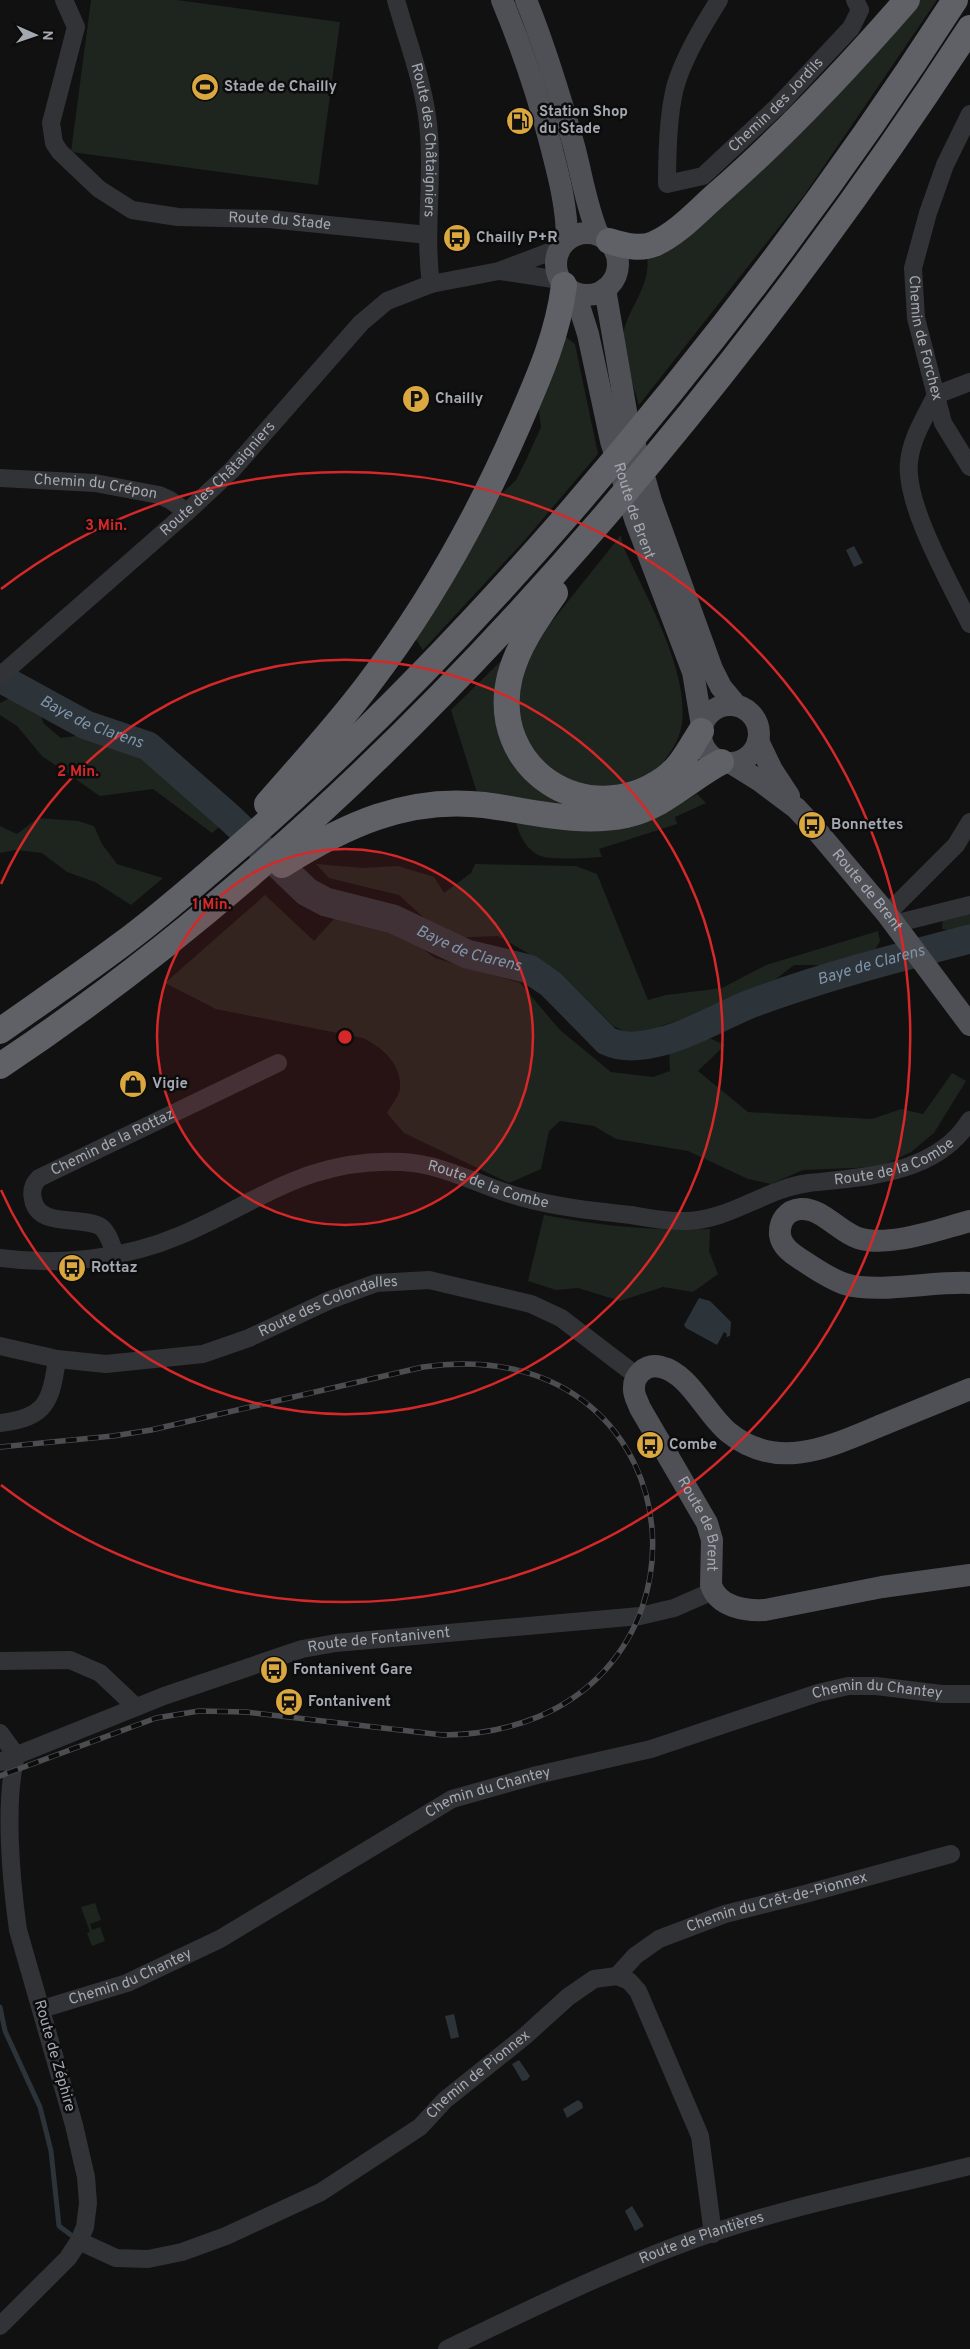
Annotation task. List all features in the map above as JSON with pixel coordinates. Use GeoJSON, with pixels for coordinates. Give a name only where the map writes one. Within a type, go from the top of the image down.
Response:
{"type":"FeatureCollection","features":[{"type":"Feature","properties":{"kind":"highway"},"geometry":{"type":"LineString","coordinates":[[604,238],[625,246],[645,246],[660,240],[676,230],[742,172],[799,118],[870,43],[907,0]]}},
{"type":"Feature","properties":{"kind":"highway"},"geometry":{"type":"LineString","coordinates":[[0,1031],[124,943],[187,891],[309,785],[437,659],[510,580],[604,473],[692,366],[808,213],[900,83],[955,0]]}},
{"type":"Feature","properties":{"kind":"highway"},"geometry":{"type":"LineString","coordinates":[[701,729],[683,759],[664,779],[637,793],[606,798],[580,797],[557,789],[531,768],[514,741],[508,722],[507,700],[510,675],[521,646],[544,608],[618,503],[751,338],[821,245],[970,28]]}},
{"type":"Feature","properties":{"kind":"highway"},"geometry":{"type":"LineString","coordinates":[[187,891],[331,731],[369,684],[452,557],[504,457],[558,327],[566,286]]}},
{"type":"Feature","properties":{"kind":"highway"},"geometry":{"type":"LineString","coordinates":[[0,1066],[73,1016],[140,965],[200,918],[312,822],[457,679],[618,503]]}},
{"type":"Feature","properties":{"kind":"highway"},"geometry":{"type":"LineString","coordinates":[[200,918],[314,844],[377,815],[406,807],[451,803],[575,819],[628,815],[668,798],[726,762]]}},
{"type":"Feature","properties":{"kind":"main road"},"geometry":{"type":"LineString","coordinates":[[502,0],[536,88],[561,186],[567,219],[563,244],[556,264],[566,286],[590,295],[605,290],[611,284],[618,270],[617,255],[604,238],[588,210],[574,147],[557,87],[526,0]]}},
{"type":"Feature","properties":{"kind":"main road"},"geometry":{"type":"LineString","coordinates":[[563,244],[582,233],[604,238]]}},
{"type":"Feature","properties":{"kind":"main road","name":"Route de Brent"},"geometry":{"type":"LineString","coordinates":[[566,286],[588,334],[611,441],[635,520],[692,672],[701,729]]}},
{"type":"Feature","properties":{"kind":"main road","name":"Route de Brent"},"geometry":{"type":"LineString","coordinates":[[605,290],[615,357],[627,417],[651,500],[712,669],[721,687],[736,705]]}},
{"type":"Feature","properties":{"kind":"main road"},"geometry":{"type":"LineString","coordinates":[[725,705],[736,705],[746,710],[754,718],[758,729],[758,740],[748,756],[726,762],[711,756],[704,747],[701,729],[706,716],[714,709],[725,705]]}},
{"type":"Feature","properties":{"kind":"main road","name":"Route de Brent"},"geometry":{"type":"LineString","coordinates":[[758,740],[772,770],[796,808]]}},
{"type":"Feature","properties":{"kind":"main road","name":"Route de Brent"},"geometry":{"type":"LineString","coordinates":[[726,762],[760,780],[796,808],[829,844],[896,926],[970,1024]]}},
{"type":"Feature","properties":{"kind":"main road"},"geometry":{"type":"LineString","coordinates":[[970,1221],[896,1239],[868,1241],[856,1238],[818,1214],[804,1209],[796,1210],[784,1216],[780,1230],[784,1247],[821,1272],[844,1284],[865,1287],[970,1283]]}},
{"type":"Feature","properties":{"kind":"main road"},"geometry":{"type":"LineString","coordinates":[[636,1376],[652,1366],[670,1371],[684,1381],[728,1432],[759,1449],[784,1454],[830,1446],[970,1389]]}},
{"type":"Feature","properties":{"kind":"main road","name":"Route de Brent"},"geometry":{"type":"LineString","coordinates":[[636,1376],[634,1388],[640,1408],[703,1514],[710,1532],[712,1558],[710,1577],[712,1591],[717,1598],[729,1605],[757,1611],[882,1588],[970,1575]]}},
{"type":"Feature","properties":{"kind":"street","name":"Route du Stade"},"geometry":{"type":"LineString","coordinates":[[64,0],[76,27],[51,123],[54,143],[60,152],[98,189],[132,210],[178,217],[269,220],[428,235]]}},
{"type":"Feature","properties":{"kind":"street","name":"Route des Châtaigniers"},"geometry":{"type":"LineString","coordinates":[[396,0],[428,118],[430,165],[428,235],[431,284]]}},
{"type":"Feature","properties":{"kind":"street","name":"Chemin des Jordils"},"geometry":{"type":"LineString","coordinates":[[719,0],[702,26],[678,78],[673,98],[668,184],[703,176],[778,106],[851,28],[860,10],[855,0]]}},
{"type":"Feature","properties":{"kind":"street","name":"Chemin de Forchex"},"geometry":{"type":"LineString","coordinates":[[970,114],[945,165],[928,213],[913,268],[916,318],[943,423],[970,467]]}},
{"type":"Feature","properties":{"kind":"street","name":"Route des Châtaigniers"},"geometry":{"type":"LineString","coordinates":[[0,676],[20,661],[187,512],[247,454],[361,322],[387,301],[431,284],[499,271],[563,244]]}},
{"type":"Feature","properties":{"kind":"street","name":"Route des Châtaigniers"},"geometry":{"type":"LineString","coordinates":[[499,271],[566,286]]}},
{"type":"Feature","properties":{"kind":"street"},"geometry":{"type":"LineString","coordinates":[[970,382],[936,395],[918,432],[908,462],[913,502],[970,624]]}},
{"type":"Feature","properties":{"kind":"street","name":"Chemin du Crépon"},"geometry":{"type":"LineString","coordinates":[[0,478],[94,482],[159,495],[187,512]]}},
{"type":"Feature","properties":{"kind":"street"},"geometry":{"type":"LineString","coordinates":[[896,926],[956,845],[970,822]]}},
{"type":"Feature","properties":{"kind":"street"},"geometry":{"type":"LineString","coordinates":[[896,926],[970,904]]}},
{"type":"Feature","properties":{"kind":"street","name":"Chemin de la Rottaz"},"geometry":{"type":"LineString","coordinates":[[115,1254],[106,1234],[100,1226],[54,1218],[39,1211],[32,1198],[32,1189],[39,1178],[278,1064]]}},
{"type":"Feature","properties":{"kind":"street","name":"Route de la Combe"},"geometry":{"type":"LineString","coordinates":[[0,1258],[30,1262],[50,1262],[115,1254],[180,1235],[287,1182],[333,1167],[365,1161],[406,1162],[430,1166],[518,1196],[572,1208],[678,1221],[703,1219],[794,1185],[872,1177],[918,1162],[946,1146],[957,1137],[970,1120]]}},
{"type":"Feature","properties":{"kind":"street","name":"Route des Colondalles"},"geometry":{"type":"LineString","coordinates":[[0,1346],[57,1359],[106,1364],[203,1354],[249,1338],[330,1300],[376,1284],[429,1280],[531,1304],[553,1314],[589,1338],[636,1376]]}},
{"type":"Feature","properties":{"kind":"street"},"geometry":{"type":"LineString","coordinates":[[0,1423],[30,1418],[42,1409],[50,1392],[57,1359]]}},
{"type":"Feature","properties":{"kind":"street","name":"Route de Fontanivent"},"geometry":{"type":"LineString","coordinates":[[8,1758],[136,1707],[306,1648],[336,1642],[640,1616],[674,1608],[712,1591]]}},
{"type":"Feature","properties":{"kind":"street"},"geometry":{"type":"LineString","coordinates":[[0,1661],[70,1660],[100,1672],[136,1707]]}},
{"type":"Feature","properties":{"kind":"street","name":"Chemin du Chantey"},"geometry":{"type":"LineString","coordinates":[[42,2008],[127,1984],[220,1939],[452,1799],[537,1775],[651,1748],[818,1693],[848,1686],[876,1686],[942,1694],[970,1694]]}},
{"type":"Feature","properties":{"kind":"street"},"geometry":{"type":"LineString","coordinates":[[0,1733],[8,1758]]}},
{"type":"Feature","properties":{"kind":"street","name":"Route de Zéphire"},"geometry":{"type":"LineString","coordinates":[[0,2326],[68,2258],[80,2241],[85,2227],[88,2203],[86,2177],[42,2008],[23,1953],[15,1910],[8,1758]]}},
{"type":"Feature","properties":{"kind":"street","name":"Chemin du Crêt-de-Pionnex"},"geometry":{"type":"LineString","coordinates":[[617,1976],[635,1956],[659,1939],[724,1914],[952,1854]]}},
{"type":"Feature","properties":{"kind":"street"},"geometry":{"type":"LineString","coordinates":[[617,1976],[629,1981],[638,1991],[700,2136],[713,2234]]}},
{"type":"Feature","properties":{"kind":"street","name":"Chemin de Pionnex"},"geometry":{"type":"LineString","coordinates":[[80,2241],[116,2258],[148,2259],[165,2256],[226,2236],[322,2192],[420,2127],[445,2100],[525,2036],[568,1997],[594,1979],[617,1976]]}},
{"type":"Feature","properties":{"kind":"street","name":"Route de Plantières"},"geometry":{"type":"LineString","coordinates":[[446,2349],[605,2274],[713,2234],[774,2215],[970,2166]]}},
{"type":"Feature","properties":{"kind":"shaded area","name":"Stade de Chailly"},"geometry":{"type":"Polygon","coordinates":[[[91,0],[177,0],[340,22],[318,185],[71,152],[91,0]]]}},
{"type":"Feature","properties":{"kind":"shaded area"},"geometry":{"type":"Polygon","coordinates":[[[918,0],[937,0],[805,194],[639,405],[623,348],[623,341],[627,321],[645,280],[647,257],[918,0]]]}},
{"type":"Feature","properties":{"kind":"shaded area"},"geometry":{"type":"Polygon","coordinates":[[[562,334],[575,344],[598,454],[524,541],[423,650],[413,635],[488,507],[516,480],[541,427],[537,396],[562,334]]]}},
{"type":"Feature","properties":{"kind":"shaded area"},"geometry":{"type":"Polygon","coordinates":[[[621,535],[622,544],[663,632],[672,656],[679,679],[682,723],[676,743],[664,761],[667,764],[647,779],[614,789],[571,783],[532,753],[518,718],[521,675],[537,643],[549,625],[621,535]]]}},
{"type":"Feature","properties":{"kind":"shaded area"},"geometry":{"type":"Polygon","coordinates":[[[854,546],[863,563],[854,567],[846,550],[854,546]]]}},
{"type":"Feature","properties":{"kind":"shaded area"},"geometry":{"type":"Polygon","coordinates":[[[510,652],[499,724],[594,806],[478,796],[451,710],[510,652]]]}},
{"type":"Feature","properties":{"kind":"shaded area"},"geometry":{"type":"Polygon","coordinates":[[[17,694],[35,702],[44,724],[61,738],[90,734],[148,746],[230,818],[212,833],[153,789],[100,796],[42,756],[17,726],[0,715],[0,703],[17,694]]]}},
{"type":"Feature","properties":{"kind":"shaded area"},"geometry":{"type":"Polygon","coordinates":[[[697,794],[706,803],[675,817],[677,824],[599,849],[602,857],[560,859],[538,855],[524,841],[516,823],[568,830],[610,830],[650,819],[697,794]]]}},
{"type":"Feature","properties":{"kind":"shaded area"},"geometry":{"type":"Polygon","coordinates":[[[38,818],[78,821],[94,826],[102,844],[117,864],[163,878],[131,905],[95,882],[67,872],[42,853],[16,850],[0,853],[0,826],[17,834],[38,818]]]}},
{"type":"Feature","properties":{"kind":"shaded area"},"geometry":{"type":"Polygon","coordinates":[[[316,864],[363,868],[398,866],[434,877],[444,893],[471,873],[475,864],[576,866],[597,874],[648,1000],[666,995],[722,988],[766,965],[878,931],[880,941],[872,955],[831,965],[794,965],[753,997],[719,1012],[695,1015],[661,1026],[653,1034],[624,1031],[613,1026],[560,972],[498,936],[446,938],[399,895],[329,878],[316,864]]]}},
{"type":"Feature","properties":{"kind":"shaded area"},"geometry":{"type":"Polygon","coordinates":[[[265,895],[314,941],[341,911],[407,937],[435,958],[520,983],[560,1030],[611,1072],[653,1077],[670,1071],[669,1051],[707,1037],[725,1045],[698,1071],[748,1112],[872,1119],[901,1109],[923,1114],[952,1073],[966,1081],[934,1133],[911,1152],[879,1167],[803,1170],[771,1184],[748,1179],[688,1151],[616,1139],[594,1126],[560,1121],[549,1131],[541,1169],[509,1183],[404,1133],[387,1113],[400,1089],[398,1072],[390,1058],[370,1042],[363,1038],[216,1009],[165,983],[265,895]]]}},
{"type":"Feature","properties":{"kind":"shaded area"},"geometry":{"type":"Polygon","coordinates":[[[970,905],[970,929],[959,932],[942,929],[943,912],[970,905]]]}},
{"type":"Feature","properties":{"kind":"shaded area"},"geometry":{"type":"Polygon","coordinates":[[[544,1215],[627,1227],[710,1229],[709,1251],[718,1274],[693,1292],[663,1287],[620,1301],[578,1288],[556,1290],[528,1281],[544,1215]]]}},
{"type":"Feature","properties":{"kind":"shaded area"},"geometry":{"type":"Polygon","coordinates":[[[699,1298],[710,1301],[731,1322],[730,1336],[726,1337],[727,1334],[724,1332],[717,1345],[686,1328],[684,1325],[699,1298]]]}},
{"type":"Feature","properties":{"kind":"shaded area"},"geometry":{"type":"Polygon","coordinates":[[[95,1903],[101,1920],[90,1924],[92,1930],[100,1927],[105,1941],[92,1946],[87,1933],[90,1932],[81,1907],[95,1903]]]}},
{"type":"Feature","properties":{"kind":"shaded area"},"geometry":{"type":"Polygon","coordinates":[[[454,2014],[459,2037],[451,2039],[445,2016],[454,2014]]]}},
{"type":"Feature","properties":{"kind":"shaded area"},"geometry":{"type":"Polygon","coordinates":[[[519,2060],[530,2076],[527,2080],[522,2081],[512,2064],[519,2060]]]}},
{"type":"Feature","properties":{"kind":"shaded area"},"geometry":{"type":"Polygon","coordinates":[[[578,2100],[582,2103],[583,2108],[567,2118],[563,2109],[578,2100]]]}},
{"type":"Feature","properties":{"kind":"shaded area"},"geometry":{"type":"Polygon","coordinates":[[[632,2206],[644,2226],[635,2231],[625,2211],[632,2206]]]}},
{"type":"Feature","properties":{"kind":"waterway","name":"Baye de Clarens"},"geometry":{"type":"LineString","coordinates":[[0,678],[86,725],[148,746],[230,818],[307,892],[326,902],[393,919],[467,954],[529,969],[551,984],[607,1041],[614,1044],[635,1046],[674,1038],[750,1004],[804,985],[970,939]]}},
{"type":"Feature","properties":{"kind":"waterway"},"geometry":{"type":"LineString","coordinates":[[0,2007],[5,2031],[40,2107],[51,2151],[59,2226],[71,2235]]}},
{"type":"Feature","properties":{"kind":"railway"},"geometry":{"type":"LineString","coordinates":[[0,1447],[113,1436],[151,1430],[423,1367],[519,1371],[590,1406],[635,1464],[652,1534],[643,1606],[605,1670],[538,1717],[443,1735],[246,1712],[199,1711],[156,1718],[0,1776]]}},
{"type":"Feature","properties":{"kind":"place","name":"Stade de Chailly"},"geometry":{"type":"Point","coordinates":[205,87]}},
{"type":"Feature","properties":{"kind":"place","name":"Station Shop du Stade"},"geometry":{"type":"Point","coordinates":[520,121]}},
{"type":"Feature","properties":{"kind":"place","name":"Chailly P+R"},"geometry":{"type":"Point","coordinates":[457,238]}},
{"type":"Feature","properties":{"kind":"place","name":"Chailly"},"geometry":{"type":"Point","coordinates":[416,399]}},
{"type":"Feature","properties":{"kind":"place","name":"Bonnettes"},"geometry":{"type":"Point","coordinates":[812,825]}},
{"type":"Feature","properties":{"kind":"place","name":"Vigie"},"geometry":{"type":"Point","coordinates":[133,1084]}},
{"type":"Feature","properties":{"kind":"place","name":"Rottaz"},"geometry":{"type":"Point","coordinates":[72,1268]}},
{"type":"Feature","properties":{"kind":"place","name":"Combe"},"geometry":{"type":"Point","coordinates":[650,1445]}},
{"type":"Feature","properties":{"kind":"place","name":"Fontanivent Gare"},"geometry":{"type":"Point","coordinates":[274,1670]}},
{"type":"Feature","properties":{"kind":"place","name":"Fontanivent"},"geometry":{"type":"Point","coordinates":[289,1702]}}]}
